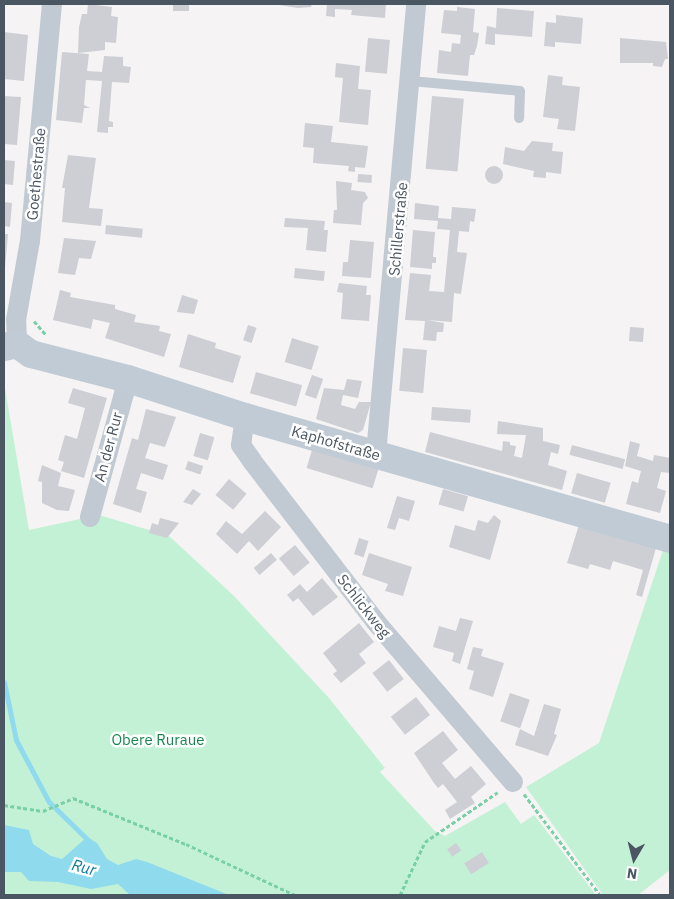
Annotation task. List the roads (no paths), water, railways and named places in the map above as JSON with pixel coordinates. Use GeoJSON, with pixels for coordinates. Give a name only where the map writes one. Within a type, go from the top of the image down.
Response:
{"type":"FeatureCollection","features":[{"type":"Feature","properties":{"kind":"main road","name":"Kaphofstraße"},"geometry":{"type":"LineString","coordinates":[[10,346],[31,354],[128,379],[245,418],[670,539]]}},
{"type":"Feature","properties":{"kind":"street","name":"Goethestraße"},"geometry":{"type":"LineString","coordinates":[[10,346],[30,241],[52,4]]}},
{"type":"Feature","properties":{"kind":"street","name":"Schillerstraße"},"geometry":{"type":"LineString","coordinates":[[376,454],[411,81],[416,4]]}},
{"type":"Feature","properties":{"kind":"street","name":"An der Rur"},"geometry":{"type":"LineString","coordinates":[[90,517],[128,379]]}},
{"type":"Feature","properties":{"kind":"street","name":"Schlickweg"},"geometry":{"type":"LineString","coordinates":[[245,418],[241,445],[252,461],[375,621],[513,782]]}},
{"type":"Feature","properties":{"kind":"lane"},"geometry":{"type":"LineString","coordinates":[[411,81],[520,91],[519,118]]}},
{"type":"Feature","properties":{"kind":"water","name":"Rur"},"geometry":{"type":"Polygon","coordinates":[[[4,825],[29,830],[33,844],[51,856],[62,859],[87,837],[97,843],[107,859],[118,865],[136,859],[229,895],[130,895],[118,884],[91,889],[58,882],[29,881],[21,872],[4,872],[4,825]]]}},
{"type":"Feature","properties":{"kind":"waterway"},"geometry":{"type":"LineString","coordinates":[[4,682],[16,740],[49,802],[90,842]]}},
{"type":"Feature","properties":{"kind":"park label","name":"Obere Ruraue"},"geometry":{"type":"Point","coordinates":[158,740]}}]}
